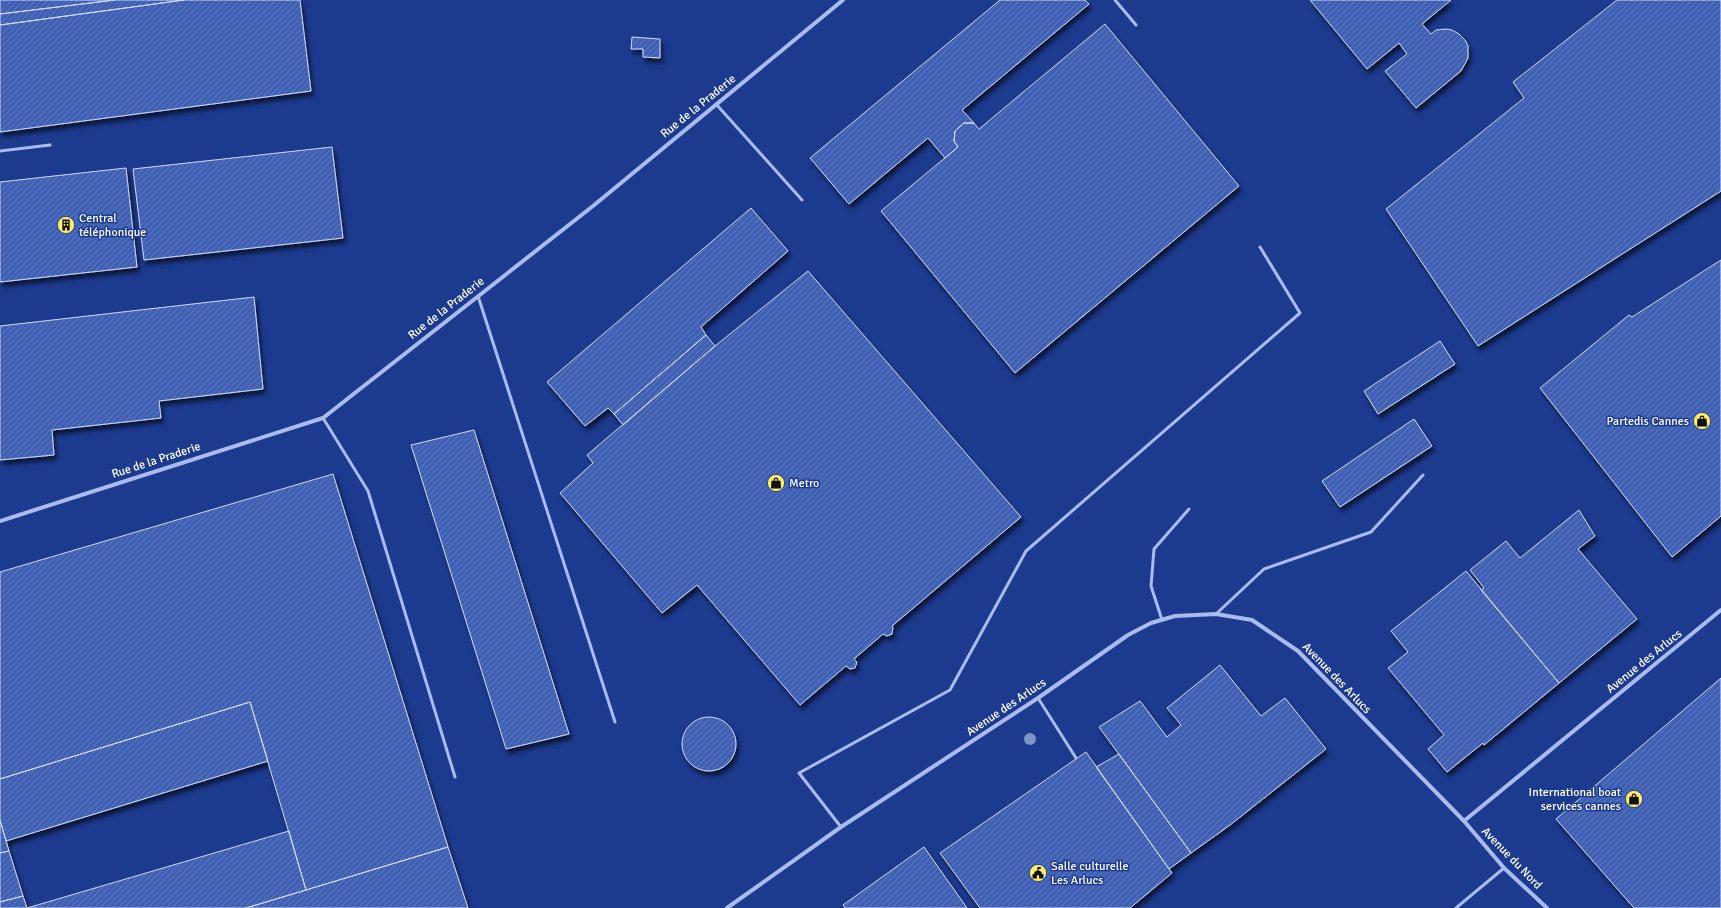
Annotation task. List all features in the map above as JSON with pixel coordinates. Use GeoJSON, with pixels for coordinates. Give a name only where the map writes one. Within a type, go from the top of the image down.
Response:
{"type":"FeatureCollection","features":[{"type":"Feature","properties":{"kind":"street","name":"Rue de la Praderie"},"geometry":{"type":"LineString","coordinates":[[0,521],[323,418],[593,206],[843,0]]}},
{"type":"Feature","properties":{"kind":"street","name":"Avenue des Arlucs"},"geometry":{"type":"LineString","coordinates":[[727,908],[841,827],[1038,698],[1128,635],[1151,623],[1175,616],[1216,614],[1252,620],[1298,650],[1464,821],[1721,610]]}},
{"type":"Feature","properties":{"kind":"street","name":"Avenue du Nord"},"geometry":{"type":"LineString","coordinates":[[1464,821],[1504,868],[1547,908]]}},
{"type":"Feature","properties":{"kind":"lane"},"geometry":{"type":"LineString","coordinates":[[1115,0],[1136,25]]}},
{"type":"Feature","properties":{"kind":"lane"},"geometry":{"type":"LineString","coordinates":[[716,104],[802,200]]}},
{"type":"Feature","properties":{"kind":"lane"},"geometry":{"type":"LineString","coordinates":[[0,151],[50,145]]}},
{"type":"Feature","properties":{"kind":"lane"},"geometry":{"type":"LineString","coordinates":[[841,827],[799,773],[950,690],[1026,551],[1300,313],[1260,247]]}},
{"type":"Feature","properties":{"kind":"lane"},"geometry":{"type":"LineString","coordinates":[[478,296],[615,722]]}},
{"type":"Feature","properties":{"kind":"lane"},"geometry":{"type":"LineString","coordinates":[[323,418],[368,491],[455,777]]}},
{"type":"Feature","properties":{"kind":"lane"},"geometry":{"type":"LineString","coordinates":[[1216,614],[1264,569],[1371,532],[1423,475]]}},
{"type":"Feature","properties":{"kind":"lane"},"geometry":{"type":"LineString","coordinates":[[1162,620],[1151,586],[1154,549],[1189,509]]}},
{"type":"Feature","properties":{"kind":"lane"},"geometry":{"type":"LineString","coordinates":[[1038,698],[1076,758]]}},
{"type":"Feature","properties":{"kind":"lane"},"geometry":{"type":"LineString","coordinates":[[1456,908],[1504,868]]}},
{"type":"Feature","properties":{"kind":"building"},"geometry":{"type":"Polygon","coordinates":[[[0,0],[115,0],[0,14],[0,0]]]}},
{"type":"Feature","properties":{"kind":"building"},"geometry":{"type":"Polygon","coordinates":[[[115,0],[184,0],[0,25],[0,14],[115,0]]]}},
{"type":"Feature","properties":{"kind":"building"},"geometry":{"type":"Polygon","coordinates":[[[184,0],[300,0],[311,91],[0,132],[0,25],[184,0]]]}},
{"type":"Feature","properties":{"kind":"building"},"geometry":{"type":"Polygon","coordinates":[[[1000,0],[1085,0],[1089,4],[962,110],[974,123],[964,123],[955,131],[954,141],[958,147],[945,158],[928,138],[849,204],[810,158],[1000,0]]]}},
{"type":"Feature","properties":{"kind":"building"},"geometry":{"type":"Polygon","coordinates":[[[1310,0],[1451,0],[1422,24],[1431,34],[1436,30],[1446,29],[1452,30],[1459,34],[1468,46],[1468,58],[1461,71],[1416,108],[1385,71],[1407,54],[1399,43],[1367,69],[1310,0]]]}},
{"type":"Feature","properties":{"kind":"building"},"geometry":{"type":"Polygon","coordinates":[[[1617,0],[1721,0],[1721,191],[1478,346],[1386,209],[1524,98],[1513,82],[1617,0]]]}},
{"type":"Feature","properties":{"kind":"building"},"geometry":{"type":"Polygon","coordinates":[[[1105,24],[1239,186],[1015,373],[881,211],[958,147],[954,141],[955,131],[964,123],[974,123],[979,129],[1105,24]]]}},
{"type":"Feature","properties":{"kind":"building"},"geometry":{"type":"Polygon","coordinates":[[[632,37],[660,39],[660,58],[643,57],[643,49],[631,49],[632,37]]]}},
{"type":"Feature","properties":{"kind":"building"},"geometry":{"type":"Polygon","coordinates":[[[332,147],[343,238],[144,260],[133,169],[332,147]]]}},
{"type":"Feature","properties":{"kind":"building","name":"Central téléphonique"},"geometry":{"type":"Polygon","coordinates":[[[126,168],[137,267],[0,282],[0,182],[126,168]]]}},
{"type":"Feature","properties":{"kind":"building"},"geometry":{"type":"Polygon","coordinates":[[[751,208],[788,251],[701,327],[706,335],[614,414],[608,408],[585,426],[547,382],[751,208]]]}},
{"type":"Feature","properties":{"kind":"building"},"geometry":{"type":"Polygon","coordinates":[[[1721,260],[1721,516],[1672,557],[1540,388],[1629,315],[1632,317],[1721,260]]]}},
{"type":"Feature","properties":{"kind":"building"},"geometry":{"type":"Polygon","coordinates":[[[808,271],[1021,517],[892,626],[892,634],[887,636],[883,634],[854,659],[857,662],[855,668],[850,669],[846,666],[800,705],[697,585],[662,613],[560,493],[593,463],[587,455],[715,346],[808,271]]]}},
{"type":"Feature","properties":{"kind":"building"},"geometry":{"type":"Polygon","coordinates":[[[254,297],[263,389],[159,401],[161,418],[52,430],[54,455],[0,460],[0,326],[254,297]]]}},
{"type":"Feature","properties":{"kind":"building"},"geometry":{"type":"Polygon","coordinates":[[[706,335],[715,346],[623,425],[614,414],[706,335]]]}},
{"type":"Feature","properties":{"kind":"building"},"geometry":{"type":"Polygon","coordinates":[[[1440,341],[1455,364],[1378,414],[1364,391],[1440,341]]]}},
{"type":"Feature","properties":{"kind":"building"},"geometry":{"type":"Polygon","coordinates":[[[1414,419],[1432,446],[1340,507],[1322,481],[1414,419]]]}},
{"type":"Feature","properties":{"kind":"building"},"geometry":{"type":"Polygon","coordinates":[[[474,430],[569,734],[506,749],[411,445],[474,430]]]}},
{"type":"Feature","properties":{"kind":"building"},"geometry":{"type":"Polygon","coordinates":[[[333,474],[448,847],[306,890],[250,702],[0,779],[0,572],[333,474]]]}},
{"type":"Feature","properties":{"kind":"building"},"geometry":{"type":"Polygon","coordinates":[[[1579,510],[1595,536],[1578,549],[1637,619],[1559,683],[1481,590],[1484,588],[1470,570],[1506,541],[1520,558],[1579,510]]]}},
{"type":"Feature","properties":{"kind":"building"},"geometry":{"type":"Polygon","coordinates":[[[1466,571],[1559,683],[1484,745],[1483,743],[1447,772],[1428,749],[1444,735],[1388,668],[1408,652],[1391,631],[1466,571]]]}},
{"type":"Feature","properties":{"kind":"building"},"geometry":{"type":"Polygon","coordinates":[[[1220,665],[1261,716],[1285,698],[1326,749],[1230,825],[1191,853],[1099,727],[1140,701],[1167,737],[1181,725],[1167,708],[1220,665]]]}},
{"type":"Feature","properties":{"kind":"building"},"geometry":{"type":"Polygon","coordinates":[[[1721,678],[1721,908],[1634,908],[1556,819],[1721,678]]]}},
{"type":"Feature","properties":{"kind":"building"},"geometry":{"type":"Polygon","coordinates":[[[250,702],[268,761],[6,841],[0,820],[0,779],[250,702]]]}},
{"type":"Feature","properties":{"kind":"building"},"geometry":{"type":"Polygon","coordinates":[[[704,717],[714,717],[724,721],[732,729],[736,739],[736,749],[732,759],[724,767],[714,771],[704,771],[694,767],[686,759],[682,749],[682,739],[686,729],[694,721],[704,717]]]}},
{"type":"Feature","properties":{"kind":"building"},"geometry":{"type":"Polygon","coordinates":[[[1086,752],[1172,873],[1130,908],[980,908],[940,853],[1086,752]]]}},
{"type":"Feature","properties":{"kind":"building"},"geometry":{"type":"Polygon","coordinates":[[[1119,754],[1191,853],[1169,869],[1096,767],[1119,754]]]}},
{"type":"Feature","properties":{"kind":"building"},"geometry":{"type":"Polygon","coordinates":[[[0,820],[9,851],[0,853],[0,820]]]}},
{"type":"Feature","properties":{"kind":"building"},"geometry":{"type":"Polygon","coordinates":[[[289,831],[306,890],[246,908],[27,908],[289,831]]]}},
{"type":"Feature","properties":{"kind":"building"},"geometry":{"type":"Polygon","coordinates":[[[448,847],[468,908],[246,908],[306,890],[448,847]]]}},
{"type":"Feature","properties":{"kind":"building"},"geometry":{"type":"Polygon","coordinates":[[[924,847],[967,908],[845,908],[843,905],[924,847]]]}},
{"type":"Feature","properties":{"kind":"building"},"geometry":{"type":"Polygon","coordinates":[[[9,851],[23,896],[0,902],[0,853],[9,851]]]}},
{"type":"Feature","properties":{"kind":"building"},"geometry":{"type":"Polygon","coordinates":[[[23,896],[27,908],[0,908],[0,902],[23,896]]]}},
{"type":"Feature","properties":{"kind":"place","name":"Central téléphonique"},"geometry":{"type":"Point","coordinates":[66,225]}},
{"type":"Feature","properties":{"kind":"place","name":"Partedis Cannes"},"geometry":{"type":"Point","coordinates":[1702,421]}},
{"type":"Feature","properties":{"kind":"place","name":"Metro"},"geometry":{"type":"Point","coordinates":[776,483]}},
{"type":"Feature","properties":{"kind":"place","name":"International boat services cannes"},"geometry":{"type":"Point","coordinates":[1634,799]}},
{"type":"Feature","properties":{"kind":"place","name":"Salle culturelle Les Arlucs"},"geometry":{"type":"Point","coordinates":[1038,873]}}]}
